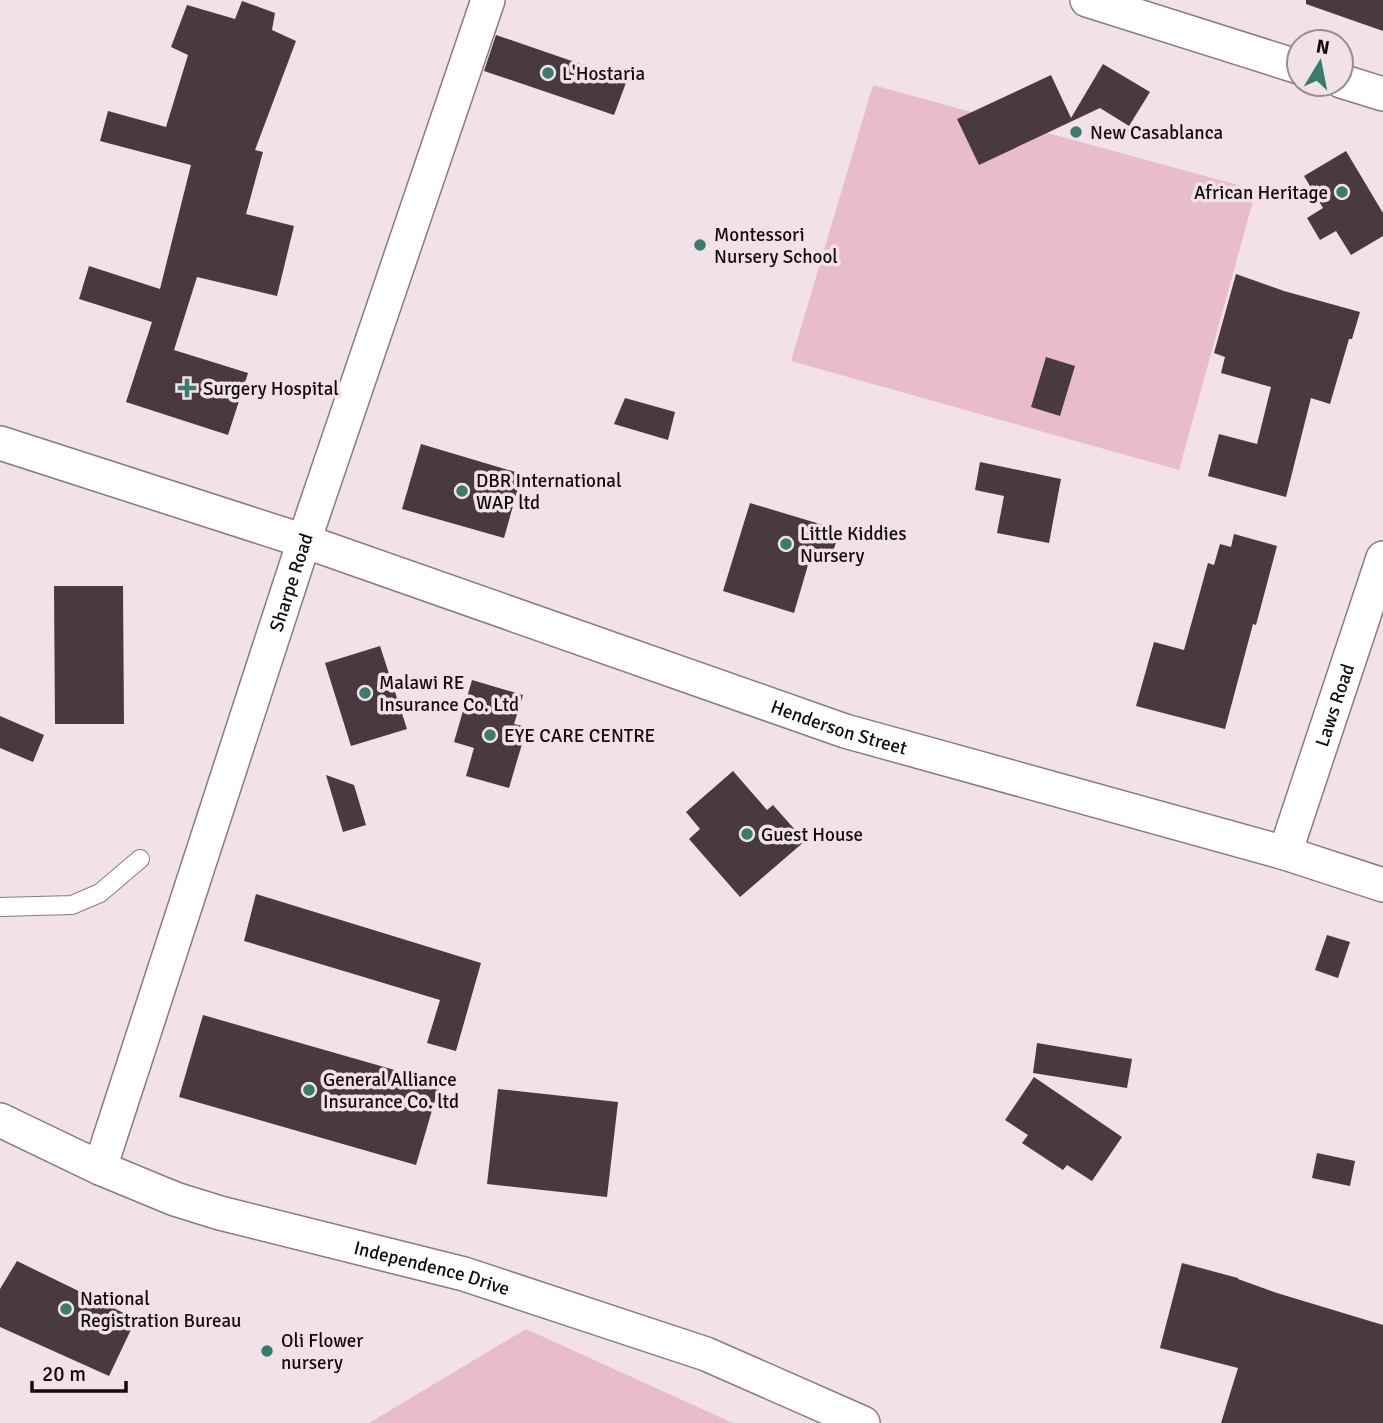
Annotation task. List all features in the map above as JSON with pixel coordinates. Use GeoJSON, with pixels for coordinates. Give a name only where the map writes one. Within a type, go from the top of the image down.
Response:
{"type":"FeatureCollection","features":[{"type":"Feature","properties":{"kind":"street","name":"Sharpe Road"},"geometry":{"type":"LineString","coordinates":[[100,1168],[304,541],[488,0]]}},
{"type":"Feature","properties":{"kind":"street"},"geometry":{"type":"LineString","coordinates":[[1087,0],[1285,63]]}},
{"type":"Feature","properties":{"kind":"street"},"geometry":{"type":"LineString","coordinates":[[1355,85],[1383,94]]}},
{"type":"Feature","properties":{"kind":"street","name":"Henderson Street"},"geometry":{"type":"LineString","coordinates":[[0,443],[304,541],[845,731],[1285,853],[1383,885]]}},
{"type":"Feature","properties":{"kind":"street","name":"Laws Road"},"geometry":{"type":"LineString","coordinates":[[1285,853],[1383,558]]}},
{"type":"Feature","properties":{"kind":"street","name":"Independence Drive"},"geometry":{"type":"LineString","coordinates":[[0,1120],[100,1168],[175,1199],[220,1213],[464,1274],[706,1354],[863,1423]]}},
{"type":"Feature","properties":{"kind":"lane"},"geometry":{"type":"LineString","coordinates":[[0,907],[72,905],[100,893],[141,859]]}},
{"type":"Feature","properties":{"kind":"shaded area"},"geometry":{"type":"Polygon","coordinates":[[[873,85],[1256,190],[1179,470],[791,361],[873,85]]]}},
{"type":"Feature","properties":{"kind":"shaded area"},"geometry":{"type":"Polygon","coordinates":[[[526,1329],[733,1423],[369,1423],[526,1329]]]}},
{"type":"Feature","properties":{"kind":"building"},"geometry":{"type":"Polygon","coordinates":[[[1306,0],[1383,0],[1383,31],[1306,4],[1306,0]]]}},
{"type":"Feature","properties":{"kind":"building"},"geometry":{"type":"Polygon","coordinates":[[[242,1],[275,13],[272,30],[296,41],[255,150],[263,152],[246,214],[294,226],[277,296],[197,277],[174,350],[248,373],[228,435],[126,402],[152,322],[79,299],[89,266],[160,289],[191,165],[100,141],[108,111],[166,127],[188,55],[171,47],[187,5],[235,19],[242,1]]]}},
{"type":"Feature","properties":{"kind":"building","name":"L'Hostaria"},"geometry":{"type":"Polygon","coordinates":[[[496,35],[627,80],[614,115],[484,71],[496,35]]]}},
{"type":"Feature","properties":{"kind":"building"},"geometry":{"type":"Polygon","coordinates":[[[1103,64],[1150,92],[1129,126],[1100,108],[979,165],[957,119],[1051,75],[1071,118],[1103,64]]]}},
{"type":"Feature","properties":{"kind":"building","name":"African Heritage"},"geometry":{"type":"Polygon","coordinates":[[[1346,151],[1383,213],[1383,236],[1351,255],[1336,231],[1320,240],[1307,218],[1323,208],[1304,176],[1346,151]]]}},
{"type":"Feature","properties":{"kind":"building"},"geometry":{"type":"Polygon","coordinates":[[[1236,274],[1284,291],[1360,312],[1330,404],[1311,398],[1286,497],[1208,476],[1219,434],[1257,444],[1271,387],[1221,373],[1225,357],[1214,353],[1236,274]]]}},
{"type":"Feature","properties":{"kind":"building"},"geometry":{"type":"Polygon","coordinates":[[[1046,357],[1075,366],[1060,416],[1031,407],[1046,357]]]}},
{"type":"Feature","properties":{"kind":"building"},"geometry":{"type":"Polygon","coordinates":[[[625,398],[675,412],[668,440],[614,424],[625,398]]]}},
{"type":"Feature","properties":{"kind":"building","name":"DBR International WAP ltd"},"geometry":{"type":"Polygon","coordinates":[[[421,444],[522,474],[504,538],[402,509],[421,444]]]}},
{"type":"Feature","properties":{"kind":"building"},"geometry":{"type":"Polygon","coordinates":[[[980,462],[1061,479],[1049,543],[997,533],[1004,496],[975,490],[980,462]]]}},
{"type":"Feature","properties":{"kind":"building","name":"Little Kiddies Nursery"},"geometry":{"type":"Polygon","coordinates":[[[750,503],[840,530],[829,564],[810,558],[794,613],[723,591],[750,503]]]}},
{"type":"Feature","properties":{"kind":"building"},"geometry":{"type":"Polygon","coordinates":[[[1234,534],[1277,546],[1225,729],[1136,706],[1154,642],[1184,650],[1208,563],[1214,565],[1220,544],[1231,547],[1234,534]]]}},
{"type":"Feature","properties":{"kind":"building"},"geometry":{"type":"Polygon","coordinates":[[[54,586],[123,586],[124,724],[55,724],[54,586]]]}},
{"type":"Feature","properties":{"kind":"building","name":"Malawi RE Insurance Co. Ltd"},"geometry":{"type":"Polygon","coordinates":[[[380,646],[407,729],[351,746],[325,663],[380,646]]]}},
{"type":"Feature","properties":{"kind":"building","name":"EYE CARE CENTRE"},"geometry":{"type":"Polygon","coordinates":[[[472,680],[523,695],[514,724],[527,727],[509,788],[466,776],[474,748],[454,742],[472,680]]]}},
{"type":"Feature","properties":{"kind":"building"},"geometry":{"type":"Polygon","coordinates":[[[0,716],[44,735],[33,762],[0,748],[0,716]]]}},
{"type":"Feature","properties":{"kind":"building","name":"Guest House"},"geometry":{"type":"Polygon","coordinates":[[[733,771],[767,810],[773,805],[805,841],[740,897],[689,839],[700,829],[686,812],[733,771]]]}},
{"type":"Feature","properties":{"kind":"building"},"geometry":{"type":"Polygon","coordinates":[[[326,775],[354,785],[366,825],[343,832],[326,775]]]}},
{"type":"Feature","properties":{"kind":"building","name":"General Alliance Insurance Co. ltd"},"geometry":{"type":"Polygon","coordinates":[[[256,894],[481,963],[456,1051],[427,1043],[440,1000],[244,941],[256,894]]]}},
{"type":"Feature","properties":{"kind":"building"},"geometry":{"type":"Polygon","coordinates":[[[1327,935],[1350,942],[1338,978],[1315,970],[1327,935]]]}},
{"type":"Feature","properties":{"kind":"building","name":"General Alliance Insurance Co. ltd"},"geometry":{"type":"Polygon","coordinates":[[[203,1015],[440,1083],[416,1165],[179,1097],[203,1015]]]}},
{"type":"Feature","properties":{"kind":"building"},"geometry":{"type":"Polygon","coordinates":[[[1037,1043],[1132,1059],[1127,1088],[1033,1073],[1037,1043]]]}},
{"type":"Feature","properties":{"kind":"building"},"geometry":{"type":"Polygon","coordinates":[[[1034,1077],[1122,1137],[1092,1181],[1067,1165],[1063,1170],[1022,1143],[1028,1135],[1005,1120],[1034,1077]]]}},
{"type":"Feature","properties":{"kind":"building"},"geometry":{"type":"Polygon","coordinates":[[[498,1089],[618,1102],[607,1197],[487,1184],[498,1089]]]}},
{"type":"Feature","properties":{"kind":"building"},"geometry":{"type":"Polygon","coordinates":[[[1317,1153],[1355,1161],[1350,1186],[1312,1178],[1317,1153]]]}},
{"type":"Feature","properties":{"kind":"building"},"geometry":{"type":"Polygon","coordinates":[[[17,1261],[136,1319],[109,1376],[0,1327],[0,1289],[17,1261]]]}},
{"type":"Feature","properties":{"kind":"building"},"geometry":{"type":"Polygon","coordinates":[[[1182,1263],[1238,1278],[1277,1293],[1383,1325],[1383,1423],[1221,1423],[1238,1368],[1160,1348],[1182,1263]]]}},
{"type":"Feature","properties":{"kind":"place","name":"L'Hostaria"},"geometry":{"type":"Point","coordinates":[548,73]}},
{"type":"Feature","properties":{"kind":"place","name":"New Casablanca"},"geometry":{"type":"Point","coordinates":[1076,132]}},
{"type":"Feature","properties":{"kind":"place","name":"African Heritage"},"geometry":{"type":"Point","coordinates":[1342,192]}},
{"type":"Feature","properties":{"kind":"place","name":"Montessori Nursery School"},"geometry":{"type":"Point","coordinates":[700,245]}},
{"type":"Feature","properties":{"kind":"place","name":"Surgery Hospital"},"geometry":{"type":"Point","coordinates":[187,388]}},
{"type":"Feature","properties":{"kind":"place","name":"DBR International WAP ltd"},"geometry":{"type":"Point","coordinates":[462,491]}},
{"type":"Feature","properties":{"kind":"place","name":"Little Kiddies Nursery"},"geometry":{"type":"Point","coordinates":[786,544]}},
{"type":"Feature","properties":{"kind":"place","name":"Malawi RE Insurance Co. Ltd"},"geometry":{"type":"Point","coordinates":[365,693]}},
{"type":"Feature","properties":{"kind":"place","name":"EYE CARE CENTRE"},"geometry":{"type":"Point","coordinates":[490,735]}},
{"type":"Feature","properties":{"kind":"place","name":"Guest House"},"geometry":{"type":"Point","coordinates":[747,834]}},
{"type":"Feature","properties":{"kind":"place","name":"General Alliance Insurance Co. ltd"},"geometry":{"type":"Point","coordinates":[309,1090]}},
{"type":"Feature","properties":{"kind":"place","name":"National Registration Bureau"},"geometry":{"type":"Point","coordinates":[66,1309]}},
{"type":"Feature","properties":{"kind":"place","name":"Oli Flower nursery"},"geometry":{"type":"Point","coordinates":[267,1351]}}]}
